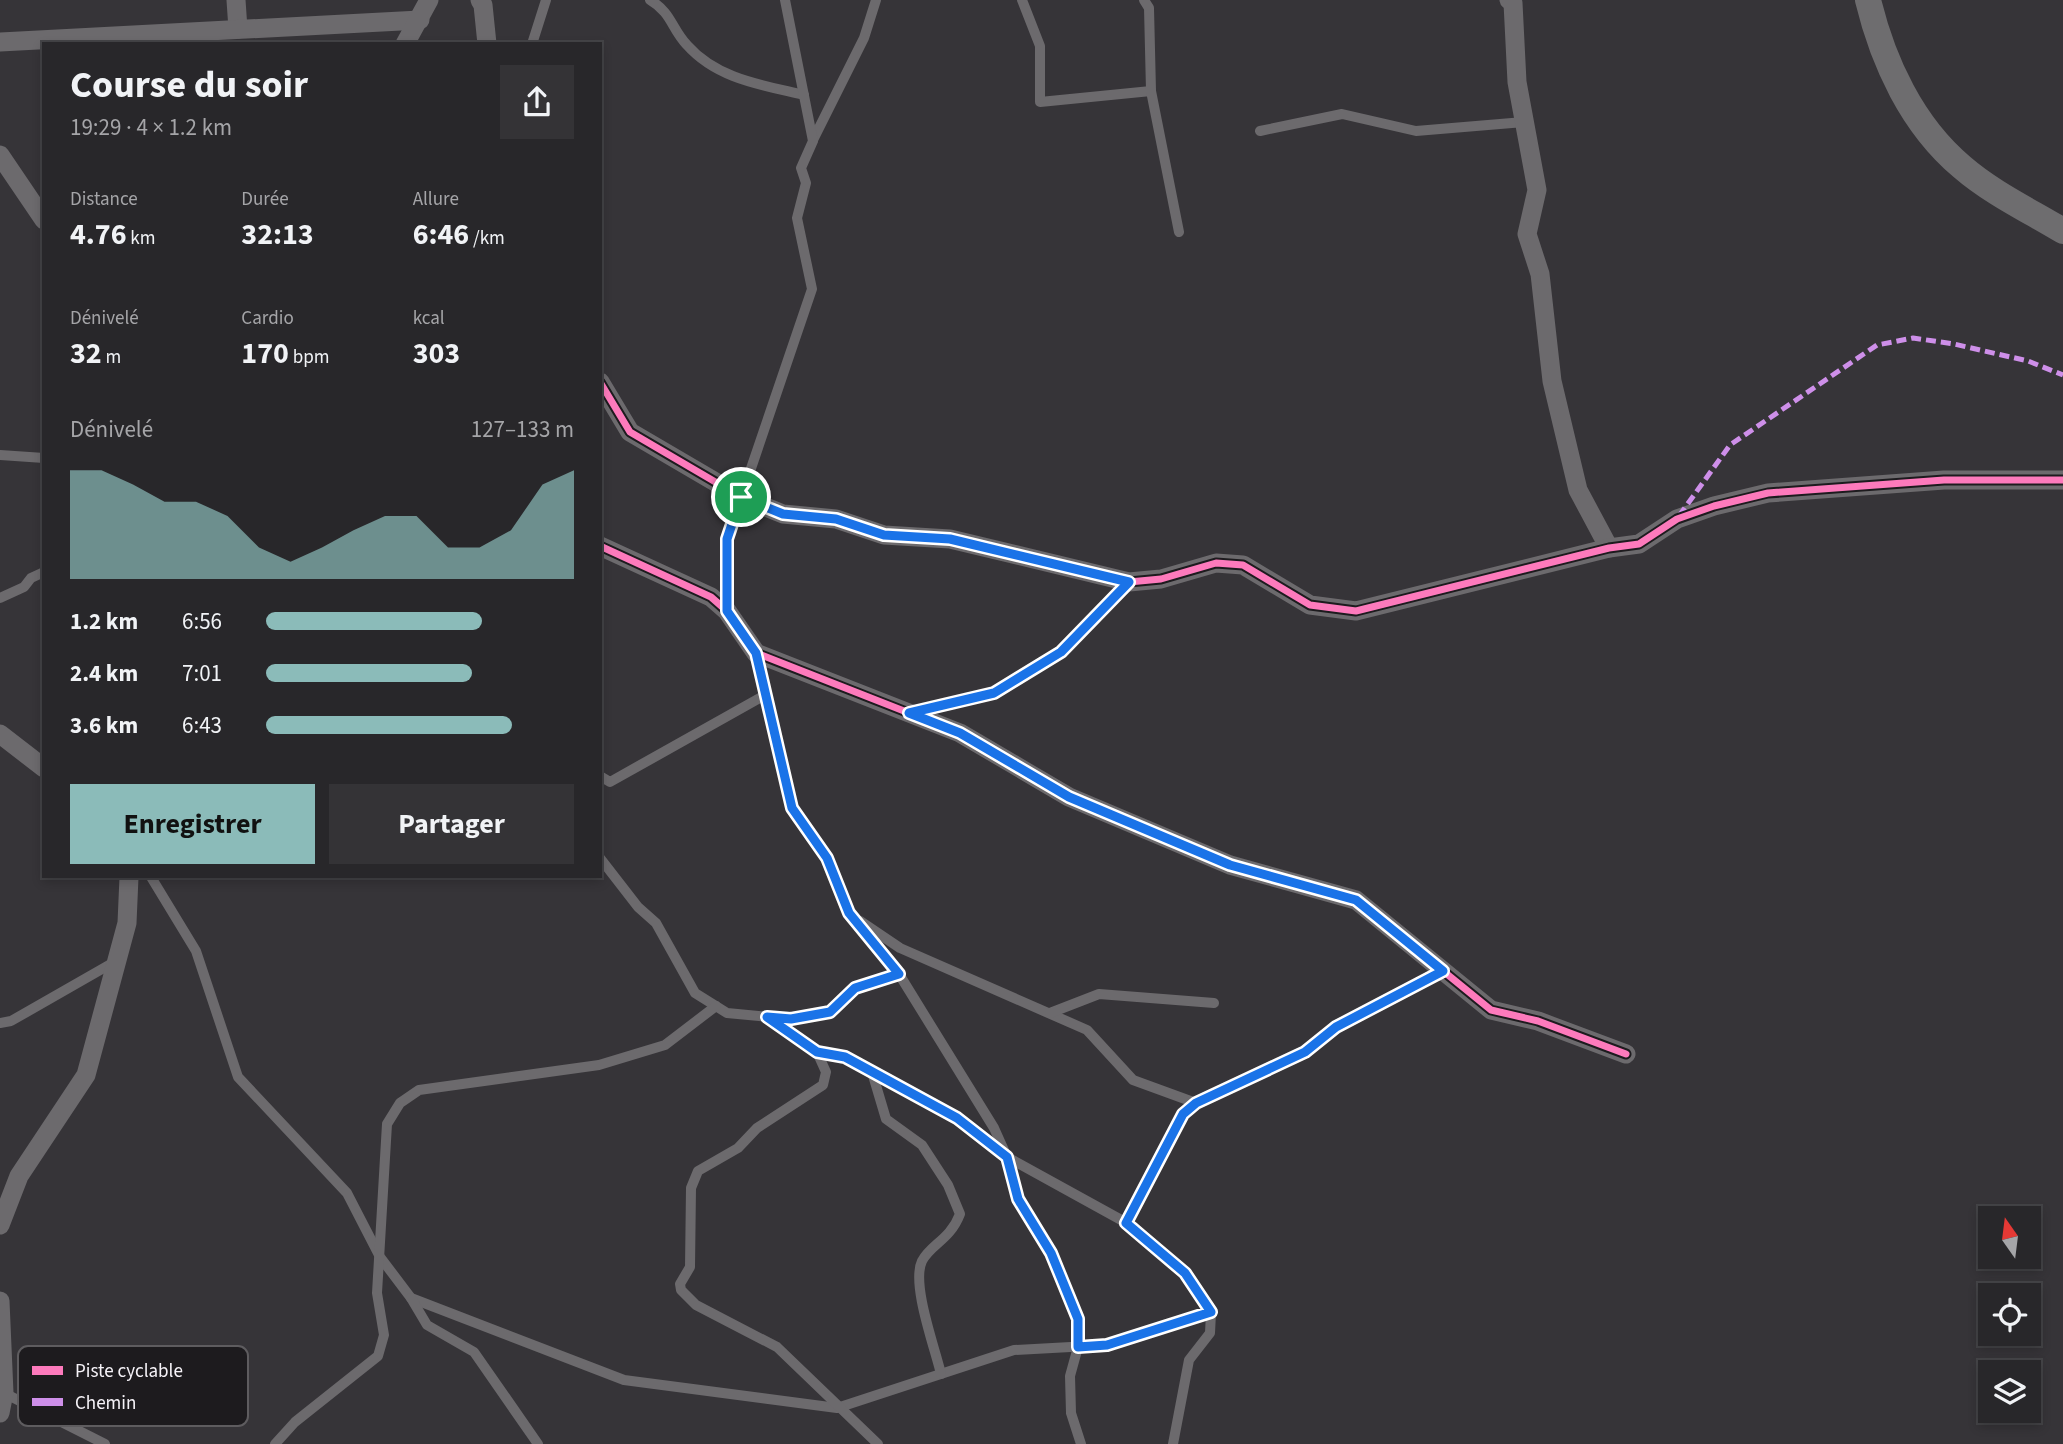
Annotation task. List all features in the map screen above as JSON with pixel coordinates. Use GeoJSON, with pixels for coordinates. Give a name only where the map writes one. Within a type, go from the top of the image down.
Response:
{"type":"FeatureCollection","features":[{"type":"Feature","properties":{"kind":"street"},"geometry":{"type":"LineString","coordinates":[[236,0],[238,29]]}},
{"type":"Feature","properties":{"kind":"street"},"geometry":{"type":"LineString","coordinates":[[406,42],[429,0]]}},
{"type":"Feature","properties":{"kind":"street"},"geometry":{"type":"LineString","coordinates":[[480,0],[483,5],[487,42]]}},
{"type":"Feature","properties":{"kind":"street"},"geometry":{"type":"LineString","coordinates":[[1509,0],[1513,3],[1517,82],[1537,190],[1527,234],[1540,274],[1552,381],[1578,490],[1609,548]]}},
{"type":"Feature","properties":{"kind":"street"},"geometry":{"type":"LineString","coordinates":[[1868,0],[1887,64],[1932,136],[1962,168],[2057,222]]}},
{"type":"Feature","properties":{"kind":"street"},"geometry":{"type":"LineString","coordinates":[[0,42],[420,20]]}},
{"type":"Feature","properties":{"kind":"street"},"geometry":{"type":"LineString","coordinates":[[0,155],[42,217]]}},
{"type":"Feature","properties":{"kind":"street"},"geometry":{"type":"LineString","coordinates":[[602,385],[630,432],[741,497],[783,514],[836,519],[884,535],[950,539],[1129,582],[1161,579],[1216,563],[1243,565],[1310,605],[1356,611],[1609,548],[1639,544],[1677,519],[1714,506],[1768,493],[1944,480],[2063,480]]}},
{"type":"Feature","properties":{"kind":"street"},"geometry":{"type":"LineString","coordinates":[[602,547],[712,597],[727,611],[756,653],[960,733],[1069,797],[1230,865],[1356,900],[1491,1010],[1538,1021],[1626,1054]]}},
{"type":"Feature","properties":{"kind":"street"},"geometry":{"type":"LineString","coordinates":[[0,734],[42,766]]}},
{"type":"Feature","properties":{"kind":"street"},"geometry":{"type":"LineString","coordinates":[[0,1225],[19,1176],[86,1075],[127,923],[129,878]]}},
{"type":"Feature","properties":{"kind":"street"},"geometry":{"type":"LineString","coordinates":[[0,1301],[0,1413]]}},
{"type":"Feature","properties":{"kind":"lane"},"geometry":{"type":"LineString","coordinates":[[533,42],[546,0]]}},
{"type":"Feature","properties":{"kind":"lane"},"geometry":{"type":"LineString","coordinates":[[650,0],[664,9],[687,45],[732,78],[804,94]]}},
{"type":"Feature","properties":{"kind":"lane"},"geometry":{"type":"LineString","coordinates":[[785,0],[813,141]]}},
{"type":"Feature","properties":{"kind":"lane"},"geometry":{"type":"LineString","coordinates":[[727,611],[727,539],[812,289],[797,218],[806,183],[801,168],[864,38],[876,0]]}},
{"type":"Feature","properties":{"kind":"lane"},"geometry":{"type":"LineString","coordinates":[[1022,0],[1040,46],[1040,102],[1151,92]]}},
{"type":"Feature","properties":{"kind":"lane"},"geometry":{"type":"LineString","coordinates":[[1144,0],[1149,9],[1151,92],[1179,232]]}},
{"type":"Feature","properties":{"kind":"lane"},"geometry":{"type":"LineString","coordinates":[[1260,131],[1342,114],[1416,131],[1524,122]]}},
{"type":"Feature","properties":{"kind":"lane"},"geometry":{"type":"LineString","coordinates":[[0,454],[42,458]]}},
{"type":"Feature","properties":{"kind":"lane"},"geometry":{"type":"LineString","coordinates":[[0,598],[24,587],[31,578],[42,573]]}},
{"type":"Feature","properties":{"kind":"lane"},"geometry":{"type":"LineString","coordinates":[[909,713],[994,693],[1061,652],[1129,582]]}},
{"type":"Feature","properties":{"kind":"lane"},"geometry":{"type":"LineString","coordinates":[[756,653],[792,808],[827,858],[849,913],[899,974],[994,1128],[1007,1157],[1018,1199],[1051,1253],[1078,1319],[1078,1347],[1070,1376],[1071,1413],[1081,1444]]}},
{"type":"Feature","properties":{"kind":"lane"},"geometry":{"type":"LineString","coordinates":[[602,777],[610,782],[765,695]]}},
{"type":"Feature","properties":{"kind":"lane"},"geometry":{"type":"LineString","coordinates":[[602,861],[638,907],[656,923],[695,993],[727,1013],[791,1019],[830,1012],[855,988],[899,974]]}},
{"type":"Feature","properties":{"kind":"lane"},"geometry":{"type":"LineString","coordinates":[[152,878],[196,951],[239,1077],[347,1193],[380,1257],[411,1298],[427,1325],[474,1352],[538,1444]]}},
{"type":"Feature","properties":{"kind":"lane"},"geometry":{"type":"LineString","coordinates":[[849,913],[900,948],[1087,1030],[1133,1080],[1196,1103]]}},
{"type":"Feature","properties":{"kind":"lane"},"geometry":{"type":"LineString","coordinates":[[0,1023],[11,1020],[117,960]]}},
{"type":"Feature","properties":{"kind":"lane"},"geometry":{"type":"LineString","coordinates":[[1126,1223],[1183,1114],[1196,1103],[1305,1052],[1336,1027],[1443,971]]}},
{"type":"Feature","properties":{"kind":"lane"},"geometry":{"type":"LineString","coordinates":[[1050,1013],[1099,994],[1214,1003]]}},
{"type":"Feature","properties":{"kind":"lane"},"geometry":{"type":"LineString","coordinates":[[275,1444],[295,1422],[378,1356],[384,1335],[377,1293],[387,1124],[400,1103],[419,1090],[598,1065],[665,1045],[716,1006]]}},
{"type":"Feature","properties":{"kind":"lane"},"geometry":{"type":"LineString","coordinates":[[767,1017],[817,1052],[845,1057],[957,1118],[1007,1157],[1126,1223],[1185,1273],[1211,1312],[1210,1333],[1189,1360],[1172,1444]]}},
{"type":"Feature","properties":{"kind":"lane"},"geometry":{"type":"LineString","coordinates":[[817,1052],[827,1072],[823,1085],[757,1128],[738,1148],[698,1171],[691,1188],[690,1267],[680,1284],[681,1290],[696,1305],[777,1347],[837,1408],[878,1444]]}},
{"type":"Feature","properties":{"kind":"lane"},"geometry":{"type":"LineString","coordinates":[[872,1072],[887,1119],[922,1145],[948,1185],[960,1214],[954,1231],[923,1259],[918,1278],[941,1374]]}},
{"type":"Feature","properties":{"kind":"lane"},"geometry":{"type":"LineString","coordinates":[[411,1298],[624,1380],[837,1408],[1014,1350],[1107,1345],[1211,1312]]}},
{"type":"Feature","properties":{"kind":"lane"},"geometry":{"type":"LineString","coordinates":[[2,1393],[18,1401]]}},
{"type":"Feature","properties":{"kind":"lane"},"geometry":{"type":"LineString","coordinates":[[69,1426],[105,1444]]}},
{"type":"Feature","properties":{"kind":"marked path"},"geometry":{"type":"LineString","coordinates":[[1679,516],[1730,445],[1877,345],[1913,338],[1954,344],[2028,361],[2063,375]]}},
{"type":"Feature","properties":{"kind":"cycle path"},"geometry":{"type":"LineString","coordinates":[[602,385],[630,432],[741,497],[783,514],[836,519],[884,535],[950,539],[1129,582],[1161,579],[1216,563],[1243,565],[1310,605],[1356,611],[1609,548],[1639,544],[1677,519],[1714,506],[1768,493],[1944,480],[2063,480]]}},
{"type":"Feature","properties":{"kind":"cycle path"},"geometry":{"type":"LineString","coordinates":[[602,547],[711,597],[727,611],[756,653],[960,733],[1069,797],[1230,865],[1356,900],[1491,1010],[1538,1021],[1626,1054]]}},
{"type":"Feature","properties":{"kind":"route"},"geometry":{"type":"LineString","coordinates":[[741,497],[783,514],[836,519],[884,535],[950,539],[1129,582],[1061,652],[994,693],[909,713],[960,733],[1069,797],[1230,865],[1356,900],[1443,971],[1336,1027],[1305,1052],[1196,1103],[1183,1114],[1126,1223],[1134,1227],[1185,1273],[1211,1312],[1107,1345],[1078,1347],[1078,1319],[1051,1253],[1018,1199],[1007,1157],[957,1118],[845,1057],[817,1052],[767,1017],[791,1019],[830,1012],[855,988],[899,974],[849,913],[827,858],[792,808],[756,653],[727,611],[727,539],[741,497]]}}]}
